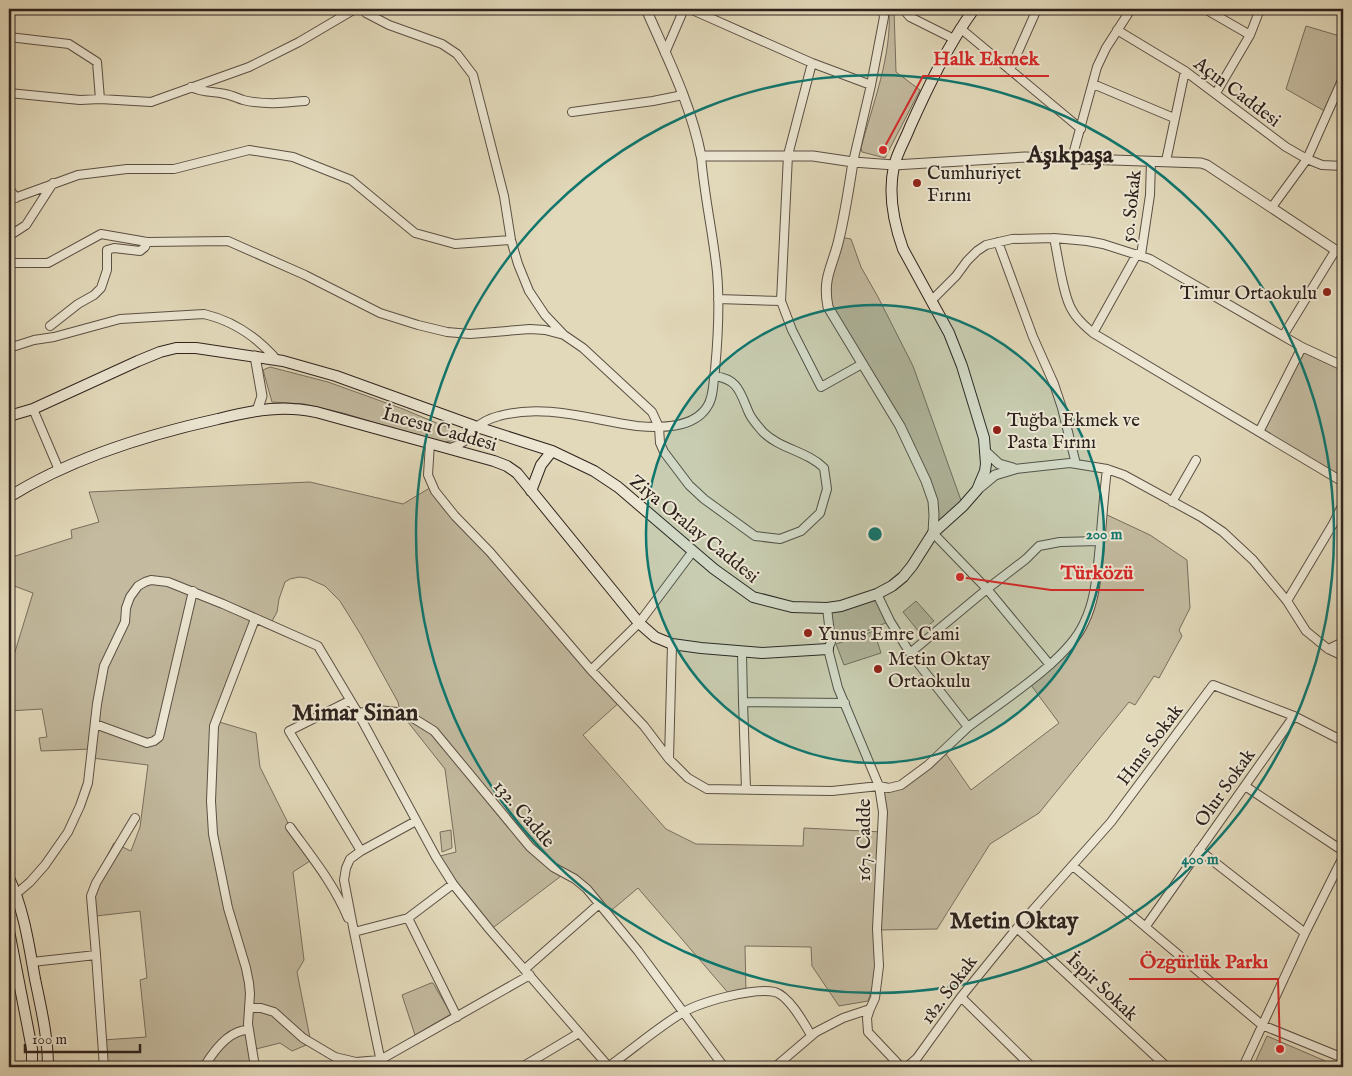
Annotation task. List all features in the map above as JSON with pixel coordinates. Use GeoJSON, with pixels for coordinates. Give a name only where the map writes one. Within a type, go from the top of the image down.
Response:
{"type":"FeatureCollection","features":[{"type":"Feature","properties":{"kind":"main road","name":"Ziya Oralay Caddesi"},"geometry":{"type":"LineString","coordinates":[[9,416],[33,409],[160,352],[176,348],[196,348],[277,360],[336,376],[477,428],[552,452],[594,472],[618,487],[692,551],[753,597],[792,607],[827,608],[855,603],[877,594],[892,586],[903,577],[933,534],[977,490],[985,471],[984,438],[962,366],[949,333],[916,275],[898,235],[892,185],[894,165],[916,114],[960,28],[974,9]]}},
{"type":"Feature","properties":{"kind":"main road","name":"İncesu Caddesi"},"geometry":{"type":"LineString","coordinates":[[9,497],[59,470],[94,456],[178,428],[257,411],[292,408],[316,412],[494,460],[507,466],[531,491],[639,623],[655,637],[672,644],[742,653],[828,649]]}},
{"type":"Feature","properties":{"kind":"main road"},"geometry":{"type":"LineString","coordinates":[[531,491],[541,464],[552,452]]}},
{"type":"Feature","properties":{"kind":"main road"},"geometry":{"type":"LineString","coordinates":[[9,878],[12,895],[32,962],[48,1046],[48,1067]]}},
{"type":"Feature","properties":{"kind":"main road"},"geometry":{"type":"LineString","coordinates":[[9,931],[13,969],[32,1050],[32,1067]]}},
{"type":"Feature","properties":{"kind":"street"},"geometry":{"type":"LineString","coordinates":[[9,93],[80,100],[100,99],[151,102],[257,64],[355,9]]}},
{"type":"Feature","properties":{"kind":"street"},"geometry":{"type":"LineString","coordinates":[[363,9],[389,25],[442,44],[457,54],[473,75],[504,196],[511,240],[529,291],[545,315],[564,335],[583,348],[652,412],[659,427],[660,443],[664,452],[689,485],[704,499],[755,536],[780,539],[801,531],[820,513],[827,489],[824,468],[815,461],[764,433],[749,414],[739,390],[733,383],[725,378],[714,376]]}},
{"type":"Feature","properties":{"kind":"street"},"geometry":{"type":"LineString","coordinates":[[450,448],[468,438],[487,420],[532,410],[637,426],[659,427],[678,425],[700,415],[707,408],[711,399],[714,376],[718,299],[717,272],[700,156],[696,134],[683,95],[646,9]]}},
{"type":"Feature","properties":{"kind":"street"},"geometry":{"type":"LineString","coordinates":[[665,53],[684,9]]}},
{"type":"Feature","properties":{"kind":"street"},"geometry":{"type":"LineString","coordinates":[[690,9],[812,63],[871,86]]}},
{"type":"Feature","properties":{"kind":"street"},"geometry":{"type":"LineString","coordinates":[[882,9],[884,17],[871,86],[853,162],[840,237],[828,271],[826,295],[828,307],[900,426],[926,481],[933,501],[933,534],[987,588],[1050,665]]}},
{"type":"Feature","properties":{"kind":"street"},"geometry":{"type":"LineString","coordinates":[[903,9],[910,17],[954,39]]}},
{"type":"Feature","properties":{"kind":"street"},"geometry":{"type":"LineString","coordinates":[[1010,70],[1037,9]]}},
{"type":"Feature","properties":{"kind":"street"},"geometry":{"type":"LineString","coordinates":[[1072,158],[1097,67],[1106,48],[1131,9]]}},
{"type":"Feature","properties":{"kind":"street"},"geometry":{"type":"LineString","coordinates":[[1205,9],[1250,35]]}},
{"type":"Feature","properties":{"kind":"street"},"geometry":{"type":"LineString","coordinates":[[1216,93],[1250,35],[1260,9]]}},
{"type":"Feature","properties":{"kind":"street"},"geometry":{"type":"LineString","coordinates":[[960,28],[1081,129]]}},
{"type":"Feature","properties":{"kind":"street","name":"Açın Caddesi"},"geometry":{"type":"LineString","coordinates":[[1117,30],[1185,71],[1216,93],[1258,128],[1286,147],[1322,165],[1343,166]]}},
{"type":"Feature","properties":{"kind":"street"},"geometry":{"type":"LineString","coordinates":[[9,37],[69,44],[97,62],[100,99]]}},
{"type":"Feature","properties":{"kind":"street"},"geometry":{"type":"LineString","coordinates":[[812,63],[788,155],[780,301],[792,330],[821,387],[862,364]]}},
{"type":"Feature","properties":{"kind":"street"},"geometry":{"type":"LineString","coordinates":[[1166,161],[1185,71]]}},
{"type":"Feature","properties":{"kind":"street"},"geometry":{"type":"LineString","coordinates":[[1272,207],[1307,159],[1341,93],[1343,78]]}},
{"type":"Feature","properties":{"kind":"street"},"geometry":{"type":"LineString","coordinates":[[1092,84],[1174,118]]}},
{"type":"Feature","properties":{"kind":"street"},"geometry":{"type":"LineString","coordinates":[[191,87],[201,92],[227,94],[243,100],[257,102],[278,104],[305,101]]}},
{"type":"Feature","properties":{"kind":"street"},"geometry":{"type":"LineString","coordinates":[[572,112],[654,101],[683,95]]}},
{"type":"Feature","properties":{"kind":"street"},"geometry":{"type":"LineString","coordinates":[[9,188],[12,199],[78,175],[127,169],[174,169],[249,150],[293,157],[351,180],[415,233],[455,244],[511,240]]}},
{"type":"Feature","properties":{"kind":"street"},"geometry":{"type":"LineString","coordinates":[[700,156],[813,156],[853,162],[894,165],[1025,157],[1195,162],[1207,165],[1343,255]]}},
{"type":"Feature","properties":{"kind":"street","name":"50. Sokak"},"geometry":{"type":"LineString","coordinates":[[1139,255],[1150,195],[1150,161]]}},
{"type":"Feature","properties":{"kind":"street"},"geometry":{"type":"LineString","coordinates":[[9,236],[26,225],[53,183]]}},
{"type":"Feature","properties":{"kind":"street"},"geometry":{"type":"LineString","coordinates":[[9,263],[48,263],[101,234],[147,242],[228,241],[305,275],[380,313],[447,332],[470,334],[530,329],[545,330],[564,335]]}},
{"type":"Feature","properties":{"kind":"street"},"geometry":{"type":"LineString","coordinates":[[1054,238],[1070,309],[1079,321],[1093,333],[1343,482]]}},
{"type":"Feature","properties":{"kind":"street"},"geometry":{"type":"LineString","coordinates":[[931,301],[956,276],[967,261],[986,245],[1012,239],[1054,238],[1087,241],[1139,255],[1302,347],[1343,366]]}},
{"type":"Feature","properties":{"kind":"street"},"geometry":{"type":"LineString","coordinates":[[50,326],[101,288],[107,270],[107,250],[114,248],[140,251],[145,248],[147,242]]}},
{"type":"Feature","properties":{"kind":"street"},"geometry":{"type":"LineString","coordinates":[[998,242],[1033,337],[1057,392],[1076,464]]}},
{"type":"Feature","properties":{"kind":"street"},"geometry":{"type":"LineString","coordinates":[[1283,336],[1335,250]]}},
{"type":"Feature","properties":{"kind":"street"},"geometry":{"type":"LineString","coordinates":[[1093,333],[1139,255]]}},
{"type":"Feature","properties":{"kind":"street"},"geometry":{"type":"LineString","coordinates":[[718,299],[780,301]]}},
{"type":"Feature","properties":{"kind":"street"},"geometry":{"type":"LineString","coordinates":[[9,348],[34,340],[54,338],[120,319],[204,314],[217,317],[239,327],[263,344],[277,360]]}},
{"type":"Feature","properties":{"kind":"street"},"geometry":{"type":"LineString","coordinates":[[1259,432],[1302,347]]}},
{"type":"Feature","properties":{"kind":"street"},"geometry":{"type":"LineString","coordinates":[[255,356],[262,396],[257,411]]}},
{"type":"Feature","properties":{"kind":"street"},"geometry":{"type":"LineString","coordinates":[[33,409],[59,470]]}},
{"type":"Feature","properties":{"kind":"street"},"geometry":{"type":"LineString","coordinates":[[430,442],[428,475],[435,492],[490,552],[591,670],[644,726],[669,759],[688,778],[707,790],[832,791],[879,786],[889,788],[901,785],[934,761],[968,727],[1050,665],[1073,641],[1084,625],[1092,603],[1097,577],[1107,469]]}},
{"type":"Feature","properties":{"kind":"street"},"geometry":{"type":"LineString","coordinates":[[985,451],[999,464],[1015,469]]}},
{"type":"Feature","properties":{"kind":"street"},"geometry":{"type":"LineString","coordinates":[[1172,502],[1196,460]]}},
{"type":"Feature","properties":{"kind":"street"},"geometry":{"type":"LineString","coordinates":[[977,490],[999,473],[1015,469],[1060,464],[1076,464],[1107,469],[1124,476],[1201,517],[1238,544],[1254,560],[1287,601],[1306,631],[1328,649],[1343,656]]}},
{"type":"Feature","properties":{"kind":"street"},"geometry":{"type":"LineString","coordinates":[[1287,601],[1343,504]]}},
{"type":"Feature","properties":{"kind":"street"},"geometry":{"type":"LineString","coordinates":[[910,653],[987,588],[1026,559],[1039,546],[1060,542],[1100,541]]}},
{"type":"Feature","properties":{"kind":"street"},"geometry":{"type":"LineString","coordinates":[[591,670],[639,623],[692,551]]}},
{"type":"Feature","properties":{"kind":"street"},"geometry":{"type":"LineString","coordinates":[[12,895],[35,877],[68,832],[80,806],[88,783],[100,684],[104,666],[125,622],[126,608],[130,596],[142,584],[151,580],[168,582],[193,591],[318,646],[349,701],[358,712],[416,821],[453,884],[578,1034],[608,1067],[684,1012],[730,995],[746,992],[776,992],[785,998],[801,1018],[811,1035]]}},
{"type":"Feature","properties":{"kind":"street"},"geometry":{"type":"LineString","coordinates":[[95,724],[147,743],[154,741],[160,736],[193,591]]}},
{"type":"Feature","properties":{"kind":"street"},"geometry":{"type":"LineString","coordinates":[[877,594],[890,621],[910,653],[968,727]]}},
{"type":"Feature","properties":{"kind":"street","name":"167. Cadde"},"geometry":{"type":"LineString","coordinates":[[827,608],[831,642],[828,649],[838,688],[879,786],[883,812],[877,930],[880,966],[875,998],[868,1018],[868,1032],[902,1067]]}},
{"type":"Feature","properties":{"kind":"street"},"geometry":{"type":"LineString","coordinates":[[255,619],[214,726],[211,801],[213,834],[228,908],[246,968],[250,994],[248,1030],[255,1067]]}},
{"type":"Feature","properties":{"kind":"street"},"geometry":{"type":"LineString","coordinates":[[1328,649],[1343,642]]}},
{"type":"Feature","properties":{"kind":"street"},"geometry":{"type":"LineString","coordinates":[[669,759],[672,644]]}},
{"type":"Feature","properties":{"kind":"street"},"geometry":{"type":"LineString","coordinates":[[742,653],[746,789]]}},
{"type":"Feature","properties":{"kind":"street","name":"Hınıs Sokak"},"geometry":{"type":"LineString","coordinates":[[1017,928],[1111,822],[1214,685],[1294,716],[1343,741]]}},
{"type":"Feature","properties":{"kind":"street"},"geometry":{"type":"LineString","coordinates":[[349,701],[289,730],[361,851]]}},
{"type":"Feature","properties":{"kind":"street"},"geometry":{"type":"LineString","coordinates":[[743,702],[845,704]]}},
{"type":"Feature","properties":{"kind":"street","name":"132. Cadde"},"geometry":{"type":"LineString","coordinates":[[358,712],[379,710],[405,713],[434,731],[530,847],[553,867],[575,879],[587,890],[638,951],[724,1067]]}},
{"type":"Feature","properties":{"kind":"street","name":"Olur Sokak"},"geometry":{"type":"LineString","coordinates":[[1146,926],[1294,716]]}},
{"type":"Feature","properties":{"kind":"street"},"geometry":{"type":"LineString","coordinates":[[1245,786],[1343,851]]}},
{"type":"Feature","properties":{"kind":"street"},"geometry":{"type":"LineString","coordinates":[[104,1067],[91,896],[96,883],[134,818]]}},
{"type":"Feature","properties":{"kind":"street"},"geometry":{"type":"LineString","coordinates":[[381,1064],[344,880],[350,859],[416,821]]}},
{"type":"Feature","properties":{"kind":"street"},"geometry":{"type":"LineString","coordinates":[[290,827],[321,869],[336,894],[354,932]]}},
{"type":"Feature","properties":{"kind":"street"},"geometry":{"type":"LineString","coordinates":[[1199,850],[1305,933]]}},
{"type":"Feature","properties":{"kind":"street"},"geometry":{"type":"LineString","coordinates":[[1243,1067],[1305,933],[1343,857]]}},
{"type":"Feature","properties":{"kind":"street"},"geometry":{"type":"LineString","coordinates":[[1073,866],[1262,1025],[1342,1063]]}},
{"type":"Feature","properties":{"kind":"street"},"geometry":{"type":"LineString","coordinates":[[354,932],[408,918],[453,884]]}},
{"type":"Feature","properties":{"kind":"street"},"geometry":{"type":"LineString","coordinates":[[249,1008],[261,1008],[274,1012],[303,1038],[335,1057],[356,1062],[381,1064],[527,972],[599,904]]}},
{"type":"Feature","properties":{"kind":"street"},"geometry":{"type":"LineString","coordinates":[[408,918],[456,1017]]}},
{"type":"Feature","properties":{"kind":"street","name":"182. Sokak"},"geometry":{"type":"LineString","coordinates":[[902,1067],[908,1066],[917,1058],[961,997],[1017,928]]}},
{"type":"Feature","properties":{"kind":"street","name":"İspir Sokak"},"geometry":{"type":"LineString","coordinates":[[1017,928],[1167,1067]]}},
{"type":"Feature","properties":{"kind":"street"},"geometry":{"type":"LineString","coordinates":[[32,962],[96,955]]}},
{"type":"Feature","properties":{"kind":"street"},"geometry":{"type":"LineString","coordinates":[[961,997],[1032,1067]]}},
{"type":"Feature","properties":{"kind":"street"},"geometry":{"type":"LineString","coordinates":[[775,1067],[811,1035],[843,1018],[870,1009]]}},
{"type":"Feature","properties":{"kind":"street"},"geometry":{"type":"LineString","coordinates":[[204,1067],[216,1051],[232,1035],[239,1031],[248,1030]]}},
{"type":"Feature","properties":{"kind":"street"},"geometry":{"type":"LineString","coordinates":[[522,1067],[578,1034]]}},
{"type":"Feature","properties":{"kind":"shaded area"},"geometry":{"type":"Polygon","coordinates":[[[889,9],[894,9],[896,72],[920,90],[885,158],[862,152],[861,148],[885,62],[888,44],[889,9]]]}},
{"type":"Feature","properties":{"kind":"shaded area"},"geometry":{"type":"Polygon","coordinates":[[[1306,26],[1343,37],[1343,77],[1328,113],[1286,89],[1306,26]]]}},
{"type":"Feature","properties":{"kind":"shaded area"},"geometry":{"type":"Polygon","coordinates":[[[840,237],[851,239],[861,267],[913,366],[963,506],[933,533],[926,481],[826,295],[840,237]]]}},
{"type":"Feature","properties":{"kind":"shaded area"},"geometry":{"type":"Polygon","coordinates":[[[1302,347],[1343,366],[1343,482],[1259,432],[1302,347]]]}},
{"type":"Feature","properties":{"kind":"shaded area"},"geometry":{"type":"Polygon","coordinates":[[[270,367],[328,382],[403,409],[463,434],[462,438],[442,443],[343,413],[304,404],[272,402],[263,370],[270,367]]]}},
{"type":"Feature","properties":{"kind":"shaded area"},"geometry":{"type":"Polygon","coordinates":[[[310,482],[403,504],[433,486],[621,701],[583,735],[666,829],[696,844],[803,846],[804,828],[883,832],[879,786],[901,785],[944,751],[971,790],[1059,723],[1028,681],[1073,641],[1092,603],[1103,513],[1150,535],[1187,560],[1190,608],[1179,630],[1182,636],[1159,678],[1154,676],[1135,705],[1129,702],[1039,813],[990,844],[937,929],[877,930],[879,966],[868,1001],[839,1006],[812,966],[811,947],[745,946],[746,993],[730,995],[638,888],[607,914],[587,889],[565,873],[490,930],[436,857],[456,852],[445,769],[400,712],[398,702],[340,601],[325,586],[307,578],[290,579],[285,582],[277,612],[270,625],[256,619],[216,721],[256,733],[260,767],[290,827],[313,859],[293,872],[304,960],[297,972],[311,1043],[292,1051],[280,1043],[252,1050],[255,1067],[104,1067],[103,1040],[146,1037],[140,980],[147,978],[140,911],[96,916],[91,886],[114,843],[131,851],[140,827],[148,765],[92,758],[92,749],[41,751],[39,738],[47,737],[42,709],[9,711],[9,654],[14,655],[33,593],[9,584],[9,558],[72,538],[71,530],[99,522],[89,492],[310,482]]]}},
{"type":"Feature","properties":{"kind":"shaded area"},"geometry":{"type":"Polygon","coordinates":[[[877,594],[890,621],[831,642],[827,608],[877,594]]]}},
{"type":"Feature","properties":{"kind":"shaded area"},"geometry":{"type":"Polygon","coordinates":[[[916,601],[934,621],[919,632],[903,612],[916,601]]]}},
{"type":"Feature","properties":{"kind":"shaded area"},"geometry":{"type":"Polygon","coordinates":[[[874,631],[881,653],[844,665],[836,644],[874,631]]]}},
{"type":"Feature","properties":{"kind":"shaded area"},"geometry":{"type":"Polygon","coordinates":[[[451,830],[452,848],[442,852],[440,832],[451,830]]]}},
{"type":"Feature","properties":{"kind":"shaded area"},"geometry":{"type":"Polygon","coordinates":[[[433,983],[451,1014],[415,1035],[402,995],[433,983]]]}},
{"type":"Feature","properties":{"kind":"shaded area"},"geometry":{"type":"Polygon","coordinates":[[[1267,1036],[1330,1063],[1328,1067],[1253,1067],[1267,1036]]]}},
{"type":"Feature","properties":{"kind":"place","name":"Halk Ekmek"},"geometry":{"type":"Point","coordinates":[883,150]}},
{"type":"Feature","properties":{"kind":"place","name":"Cumhuriyet Fırını"},"geometry":{"type":"Point","coordinates":[917,183]}},
{"type":"Feature","properties":{"kind":"place","name":"Timur Ortaokulu"},"geometry":{"type":"Point","coordinates":[1327,292]}},
{"type":"Feature","properties":{"kind":"place","name":"Tuğba Ekmek ve Pasta Fırını"},"geometry":{"type":"Point","coordinates":[997,430]}},
{"type":"Feature","properties":{"kind":"place","name":"Türközü"},"geometry":{"type":"Point","coordinates":[960,577]}},
{"type":"Feature","properties":{"kind":"place","name":"Yunus Emre Cami"},"geometry":{"type":"Point","coordinates":[808,633]}},
{"type":"Feature","properties":{"kind":"place","name":"Metin Oktay Ortaokulu"},"geometry":{"type":"Point","coordinates":[878,669]}},
{"type":"Feature","properties":{"kind":"place","name":"Özgürlük Parkı"},"geometry":{"type":"Point","coordinates":[1280,1049]}},
{"type":"Feature","properties":{"kind":"district","name":"Aşıkpaşa"},"geometry":{"type":"Point","coordinates":[1070,154]}},
{"type":"Feature","properties":{"kind":"district","name":"Mimar Sinan"},"geometry":{"type":"Point","coordinates":[355,712]}},
{"type":"Feature","properties":{"kind":"district","name":"Metin Oktay"},"geometry":{"type":"Point","coordinates":[1014,920]}}]}
